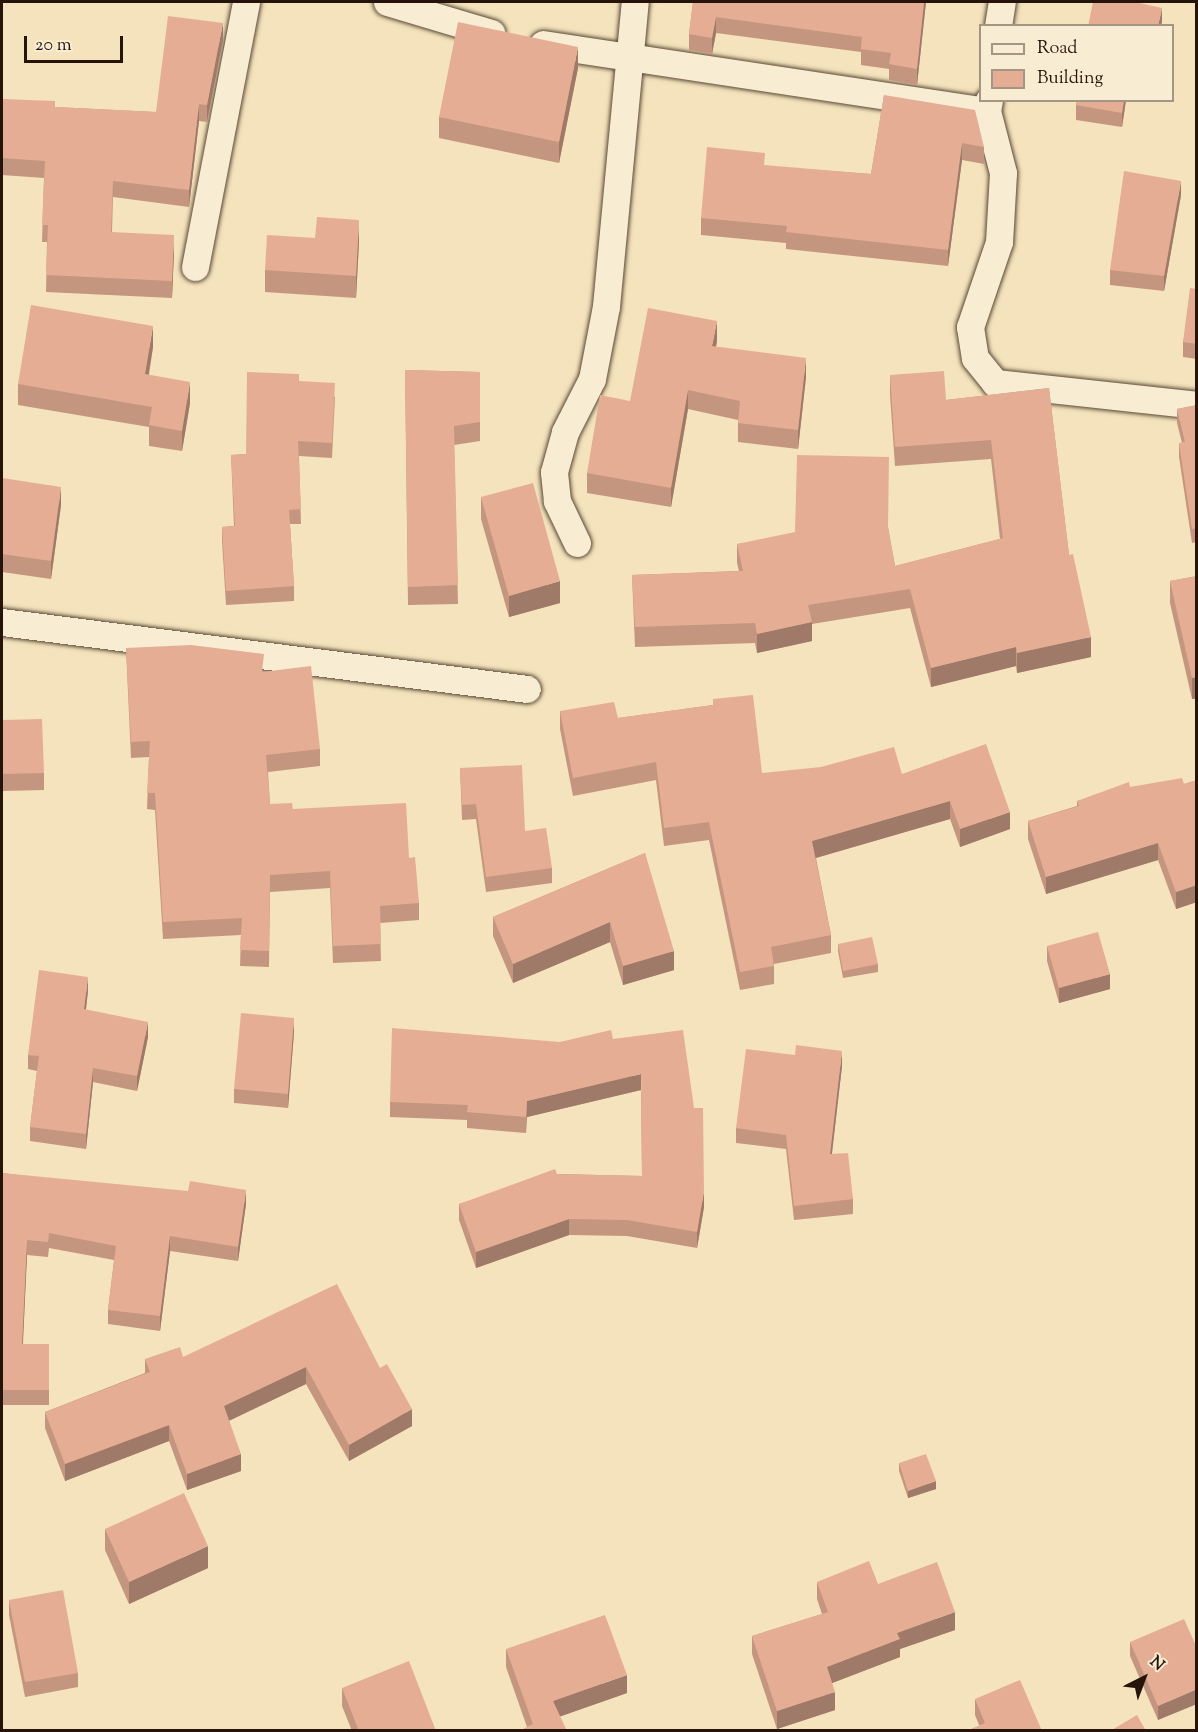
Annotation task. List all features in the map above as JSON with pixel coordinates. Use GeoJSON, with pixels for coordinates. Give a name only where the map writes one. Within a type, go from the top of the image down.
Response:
{"type":"FeatureCollection","features":[{"type":"Feature","properties":{"kind":"street"},"geometry":{"type":"LineString","coordinates":[[195,267],[246,2]]}},
{"type":"Feature","properties":{"kind":"street"},"geometry":{"type":"LineString","coordinates":[[387,2],[514,40],[988,106],[1003,173],[999,242],[970,327],[975,358],[995,383],[1197,405]]}},
{"type":"Feature","properties":{"kind":"street"},"geometry":{"type":"LineString","coordinates":[[576,543],[557,501],[554,472],[565,432],[592,379],[606,306],[635,2]]}},
{"type":"Feature","properties":{"kind":"street"},"geometry":{"type":"LineString","coordinates":[[998,24],[1002,2]]}},
{"type":"Feature","properties":{"kind":"street"},"geometry":{"type":"LineString","coordinates":[[2,622],[527,689]]}},
{"type":"Feature","properties":{"kind":"building"},"geometry":{"type":"Polygon","coordinates":[[[693,2],[924,2],[917,69],[889,64],[891,53],[861,49],[862,37],[716,17],[712,38],[689,34],[693,2]]]}},
{"type":"Feature","properties":{"kind":"building"},"geometry":{"type":"Polygon","coordinates":[[[1093,2],[1135,2],[1162,8],[1158,24],[1088,24],[1093,2]]]}},
{"type":"Feature","properties":{"kind":"building"},"geometry":{"type":"Polygon","coordinates":[[[168,16],[223,23],[207,105],[199,104],[189,190],[113,181],[111,232],[174,235],[172,281],[46,275],[48,225],[42,225],[45,161],[2,158],[2,99],[55,101],[55,107],[156,112],[168,16]]]}},
{"type":"Feature","properties":{"kind":"building"},"geometry":{"type":"Polygon","coordinates":[[[458,22],[578,47],[559,142],[439,117],[458,22]]]}},
{"type":"Feature","properties":{"kind":"building"},"geometry":{"type":"Polygon","coordinates":[[[884,95],[975,110],[984,147],[962,143],[948,250],[786,232],[787,226],[701,218],[707,147],[765,153],[764,165],[871,174],[884,95]]]}},
{"type":"Feature","properties":{"kind":"building"},"geometry":{"type":"Polygon","coordinates":[[[1076,102],[1124,102],[1122,113],[1076,105],[1076,102]]]}},
{"type":"Feature","properties":{"kind":"building"},"geometry":{"type":"Polygon","coordinates":[[[1124,171],[1181,181],[1164,276],[1110,270],[1124,171]]]}},
{"type":"Feature","properties":{"kind":"building"},"geometry":{"type":"Polygon","coordinates":[[[317,217],[359,220],[356,276],[265,270],[267,235],[315,238],[317,217]]]}},
{"type":"Feature","properties":{"kind":"building"},"geometry":{"type":"Polygon","coordinates":[[[1190,288],[1197,289],[1197,344],[1183,342],[1190,288]]]}},
{"type":"Feature","properties":{"kind":"building"},"geometry":{"type":"Polygon","coordinates":[[[31,305],[153,326],[145,374],[190,382],[182,431],[149,425],[152,407],[18,384],[31,305]]]}},
{"type":"Feature","properties":{"kind":"building"},"geometry":{"type":"Polygon","coordinates":[[[648,308],[717,321],[712,346],[806,358],[798,430],[738,423],[740,401],[688,390],[671,488],[587,473],[600,395],[630,401],[648,308]]]}},
{"type":"Feature","properties":{"kind":"building"},"geometry":{"type":"Polygon","coordinates":[[[405,370],[480,372],[480,422],[454,426],[458,585],[408,587],[405,370]]]}},
{"type":"Feature","properties":{"kind":"building"},"geometry":{"type":"Polygon","coordinates":[[[944,371],[946,400],[1049,388],[1069,555],[1073,554],[1091,637],[1017,653],[1016,647],[931,668],[910,589],[808,605],[812,622],[757,634],[755,623],[635,627],[632,575],[743,571],[737,544],[795,532],[797,455],[889,457],[888,526],[895,566],[1003,538],[991,440],[895,447],[890,375],[944,371]]]}},
{"type":"Feature","properties":{"kind":"building"},"geometry":{"type":"Polygon","coordinates":[[[247,372],[299,374],[299,381],[335,383],[332,443],[298,441],[301,509],[289,510],[294,586],[226,591],[222,527],[235,526],[231,455],[246,454],[247,372]]]}},
{"type":"Feature","properties":{"kind":"building"},"geometry":{"type":"Polygon","coordinates":[[[1197,405],[1197,528],[1192,529],[1179,443],[1185,442],[1177,409],[1197,405]]]}},
{"type":"Feature","properties":{"kind":"building"},"geometry":{"type":"Polygon","coordinates":[[[2,478],[61,487],[51,561],[2,554],[2,478]]]}},
{"type":"Feature","properties":{"kind":"building"},"geometry":{"type":"Polygon","coordinates":[[[533,483],[560,581],[509,596],[481,497],[533,483]]]}},
{"type":"Feature","properties":{"kind":"building"},"geometry":{"type":"Polygon","coordinates":[[[1197,576],[1197,677],[1192,678],[1170,581],[1197,576]]]}},
{"type":"Feature","properties":{"kind":"building"},"geometry":{"type":"Polygon","coordinates":[[[191,645],[264,654],[262,672],[311,666],[320,749],[266,755],[270,804],[292,803],[293,809],[406,803],[409,858],[415,857],[419,903],[380,906],[381,944],[333,946],[330,871],[270,875],[269,951],[240,950],[242,918],[163,922],[155,793],[147,793],[150,741],[131,742],[126,648],[191,645]]]}},
{"type":"Feature","properties":{"kind":"building"},"geometry":{"type":"Polygon","coordinates":[[[753,695],[762,773],[821,767],[894,747],[902,774],[986,744],[1010,812],[960,829],[950,801],[812,841],[831,935],[771,947],[774,966],[740,972],[709,822],[664,828],[656,762],[573,778],[560,711],[614,702],[618,718],[713,705],[713,699],[753,695]]]}},
{"type":"Feature","properties":{"kind":"building"},"geometry":{"type":"Polygon","coordinates":[[[42,719],[44,773],[2,774],[2,720],[42,719]]]}},
{"type":"Feature","properties":{"kind":"building"},"geometry":{"type":"Polygon","coordinates":[[[522,765],[525,831],[546,828],[552,868],[486,877],[476,804],[462,805],[460,768],[522,765]]]}},
{"type":"Feature","properties":{"kind":"building"},"geometry":{"type":"Polygon","coordinates":[[[1182,778],[1184,784],[1197,780],[1197,885],[1176,892],[1158,843],[1046,877],[1028,821],[1079,806],[1077,801],[1129,782],[1130,787],[1182,778]]]}},
{"type":"Feature","properties":{"kind":"building"},"geometry":{"type":"Polygon","coordinates":[[[645,853],[674,951],[623,966],[610,922],[513,964],[493,917],[645,853]]]}},
{"type":"Feature","properties":{"kind":"building"},"geometry":{"type":"Polygon","coordinates":[[[1098,932],[1110,974],[1059,988],[1047,946],[1098,932]]]}},
{"type":"Feature","properties":{"kind":"building"},"geometry":{"type":"Polygon","coordinates":[[[872,937],[878,964],[843,971],[838,944],[872,937]]]}},
{"type":"Feature","properties":{"kind":"building"},"geometry":{"type":"Polygon","coordinates":[[[39,970],[88,977],[84,1009],[148,1022],[137,1076],[93,1068],[86,1134],[30,1127],[39,1056],[28,1055],[39,970]]]}},
{"type":"Feature","properties":{"kind":"building"},"geometry":{"type":"Polygon","coordinates":[[[241,1013],[294,1018],[288,1094],[234,1089],[241,1013]]]}},
{"type":"Feature","properties":{"kind":"building"},"geometry":{"type":"Polygon","coordinates":[[[392,1028],[560,1042],[611,1030],[613,1039],[683,1030],[694,1108],[703,1108],[704,1191],[697,1232],[627,1220],[569,1219],[476,1252],[459,1204],[555,1169],[557,1174],[642,1176],[641,1074],[527,1101],[526,1117],[467,1112],[468,1105],[390,1102],[392,1028]]]}},
{"type":"Feature","properties":{"kind":"building"},"geometry":{"type":"Polygon","coordinates":[[[796,1045],[842,1051],[830,1154],[848,1153],[853,1199],[794,1206],[786,1135],[736,1128],[746,1049],[795,1055],[796,1045]]]}},
{"type":"Feature","properties":{"kind":"building"},"geometry":{"type":"Polygon","coordinates":[[[2,1173],[188,1191],[190,1181],[246,1190],[238,1247],[170,1236],[160,1316],[108,1310],[116,1246],[49,1233],[48,1242],[27,1240],[22,1344],[49,1344],[49,1390],[2,1390],[2,1173]]]}},
{"type":"Feature","properties":{"kind":"building"},"geometry":{"type":"Polygon","coordinates":[[[337,1284],[380,1368],[387,1364],[412,1409],[349,1445],[306,1367],[224,1406],[241,1454],[187,1474],[169,1425],[65,1464],[45,1412],[150,1372],[145,1359],[180,1347],[183,1357],[337,1284]]]}},
{"type":"Feature","properties":{"kind":"building"},"geometry":{"type":"Polygon","coordinates":[[[926,1454],[936,1481],[908,1491],[899,1463],[926,1454]]]}},
{"type":"Feature","properties":{"kind":"building"},"geometry":{"type":"Polygon","coordinates":[[[184,1493],[208,1546],[129,1582],[105,1529],[184,1493]]]}},
{"type":"Feature","properties":{"kind":"building"},"geometry":{"type":"Polygon","coordinates":[[[869,1561],[878,1584],[937,1562],[955,1612],[897,1633],[900,1639],[827,1667],[835,1692],[777,1711],[752,1636],[828,1612],[817,1582],[869,1561]]]}},
{"type":"Feature","properties":{"kind":"building"},"geometry":{"type":"Polygon","coordinates":[[[63,1590],[78,1673],[25,1682],[9,1600],[63,1590]]]}},
{"type":"Feature","properties":{"kind":"building"},"geometry":{"type":"Polygon","coordinates":[[[605,1615],[627,1675],[553,1701],[567,1731],[519,1731],[533,1724],[506,1649],[605,1615]]]}},
{"type":"Feature","properties":{"kind":"building"},"geometry":{"type":"Polygon","coordinates":[[[1184,1619],[1197,1648],[1197,1689],[1158,1706],[1130,1642],[1184,1619]]]}},
{"type":"Feature","properties":{"kind":"building"},"geometry":{"type":"Polygon","coordinates":[[[409,1661],[436,1731],[359,1731],[342,1688],[409,1661]]]}},
{"type":"Feature","properties":{"kind":"building"},"geometry":{"type":"Polygon","coordinates":[[[1020,1680],[1042,1731],[966,1731],[985,1723],[975,1699],[1020,1680]]]}},
{"type":"Feature","properties":{"kind":"building"},"geometry":{"type":"Polygon","coordinates":[[[1137,1715],[1146,1731],[1110,1731],[1137,1715]]]}}]}
